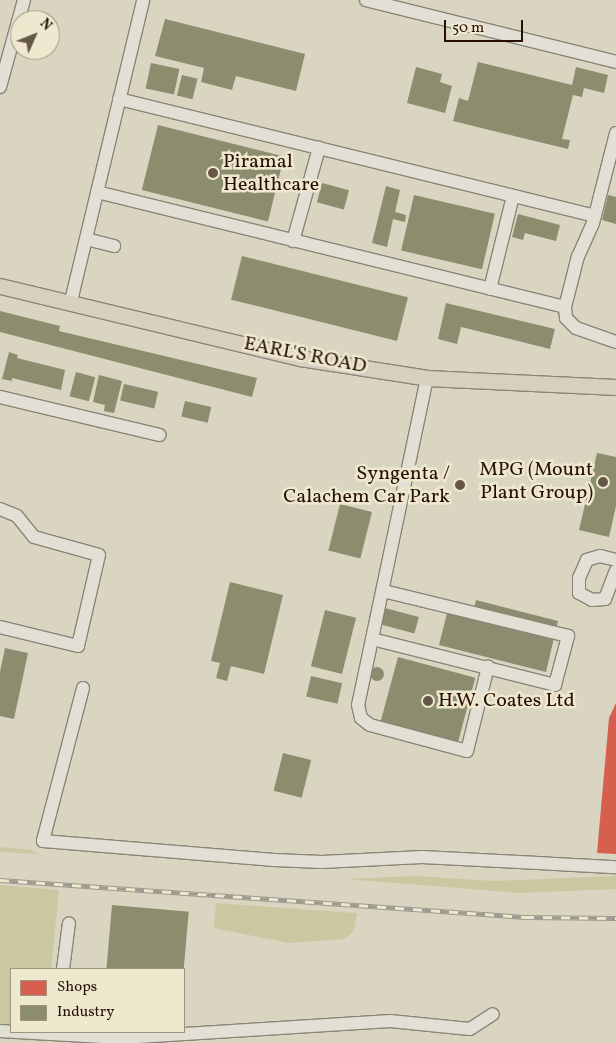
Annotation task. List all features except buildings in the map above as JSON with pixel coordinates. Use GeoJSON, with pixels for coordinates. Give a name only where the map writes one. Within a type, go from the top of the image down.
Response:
{"type":"FeatureCollection","features":[{"type":"Feature","properties":{"kind":"main road","name":"EARL'S ROAD"},"geometry":{"type":"LineString","coordinates":[[0,286],[71,301],[300,358],[428,378],[616,387]]}},
{"type":"Feature","properties":{"kind":"lane"},"geometry":{"type":"LineString","coordinates":[[0,87],[24,0]]}},
{"type":"Feature","properties":{"kind":"lane"},"geometry":{"type":"LineString","coordinates":[[71,301],[143,0]]}},
{"type":"Feature","properties":{"kind":"lane"},"geometry":{"type":"LineString","coordinates":[[366,0],[389,3],[616,62]]}},
{"type":"Feature","properties":{"kind":"lane"},"geometry":{"type":"LineString","coordinates":[[119,99],[595,216]]}},
{"type":"Feature","properties":{"kind":"lane"},"geometry":{"type":"LineString","coordinates":[[616,134],[595,216],[578,256],[565,307],[566,318],[576,328],[616,342]]}},
{"type":"Feature","properties":{"kind":"lane"},"geometry":{"type":"LineString","coordinates":[[294,241],[319,148]]}},
{"type":"Feature","properties":{"kind":"lane"},"geometry":{"type":"LineString","coordinates":[[97,192],[565,307]]}},
{"type":"Feature","properties":{"kind":"lane"},"geometry":{"type":"LineString","coordinates":[[490,289],[514,196]]}},
{"type":"Feature","properties":{"kind":"lane"},"geometry":{"type":"LineString","coordinates":[[86,239],[114,246]]}},
{"type":"Feature","properties":{"kind":"lane"},"geometry":{"type":"LineString","coordinates":[[428,378],[358,705],[361,718],[370,725],[467,751],[488,667]]}},
{"type":"Feature","properties":{"kind":"lane"},"geometry":{"type":"LineString","coordinates":[[0,396],[160,435]]}},
{"type":"Feature","properties":{"kind":"lane"},"geometry":{"type":"LineString","coordinates":[[0,509],[17,516],[34,537],[99,555],[78,646],[0,627]]}},
{"type":"Feature","properties":{"kind":"lane"},"geometry":{"type":"LineString","coordinates":[[616,560],[600,556],[587,560],[579,578],[579,593],[592,600],[605,600],[616,571]]}},
{"type":"Feature","properties":{"kind":"lane"},"geometry":{"type":"LineString","coordinates":[[372,639],[555,685],[568,636],[383,591]]}},
{"type":"Feature","properties":{"kind":"lane"},"geometry":{"type":"LineString","coordinates":[[83,688],[43,841],[274,860],[322,862],[422,857],[616,867]]}},
{"type":"Feature","properties":{"kind":"lane"},"geometry":{"type":"LineString","coordinates":[[64,968],[69,923]]}},
{"type":"Feature","properties":{"kind":"lane"},"geometry":{"type":"LineString","coordinates":[[37,1033],[98,1040],[390,1021],[470,1029],[493,1014]]}},
{"type":"Feature","properties":{"kind":"shaded area"},"geometry":{"type":"Polygon","coordinates":[[[0,847],[31,850],[39,854],[0,852],[0,847]]]}},
{"type":"Feature","properties":{"kind":"shaded area"},"geometry":{"type":"Polygon","coordinates":[[[415,876],[493,881],[616,876],[616,889],[518,893],[346,879],[415,876]]]}},
{"type":"Feature","properties":{"kind":"shaded area"},"geometry":{"type":"Polygon","coordinates":[[[0,885],[59,890],[51,968],[10,968],[10,1033],[45,1033],[44,1042],[0,1038],[0,885]]]}},
{"type":"Feature","properties":{"kind":"shaded area"},"geometry":{"type":"Polygon","coordinates":[[[216,903],[357,913],[354,930],[345,939],[289,943],[214,928],[216,903]]]}},
{"type":"Feature","properties":{"kind":"railway"},"geometry":{"type":"LineString","coordinates":[[0,880],[525,917],[616,918]]}},
{"type":"Feature","properties":{"kind":"place","name":"Piramal Healthcare"},"geometry":{"type":"Point","coordinates":[213,173]}},
{"type":"Feature","properties":{"kind":"place","name":"MPG (Mount Plant Group)"},"geometry":{"type":"Point","coordinates":[603,482]}},
{"type":"Feature","properties":{"kind":"place","name":"Syngenta / Calachem Car Park"},"geometry":{"type":"Point","coordinates":[460,485]}},
{"type":"Feature","properties":{"kind":"place","name":"H.W. Coates Ltd"},"geometry":{"type":"Point","coordinates":[428,701]}}]}
